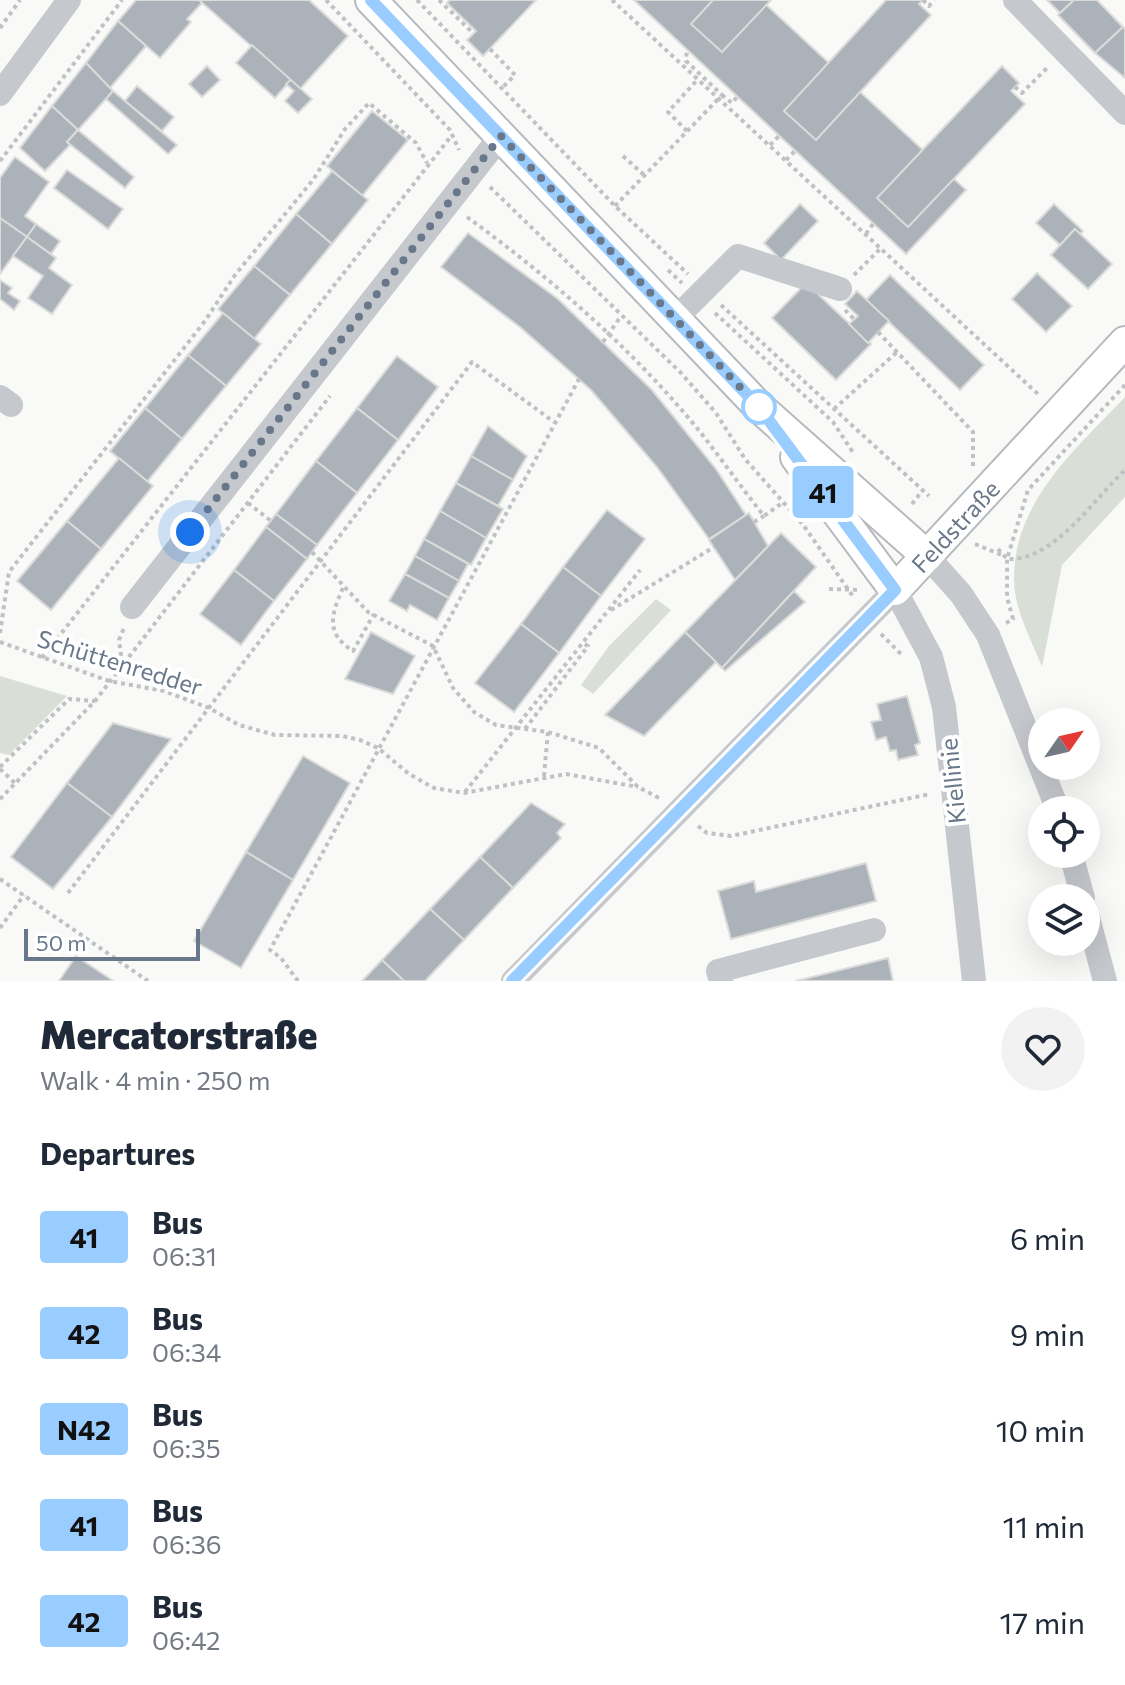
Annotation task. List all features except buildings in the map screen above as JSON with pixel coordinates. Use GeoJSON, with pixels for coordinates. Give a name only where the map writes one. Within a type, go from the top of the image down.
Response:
{"type":"FeatureCollection","features":[{"type":"Feature","properties":{"kind":"main road"},"geometry":{"type":"LineString","coordinates":[[371,0],[759,407],[927,556]]}},
{"type":"Feature","properties":{"kind":"main road","name":"Feldstraße"},"geometry":{"type":"LineString","coordinates":[[895,590],[1125,342]]}},
{"type":"Feature","properties":{"kind":"main road"},"geometry":{"type":"LineString","coordinates":[[759,407],[895,590]]}},
{"type":"Feature","properties":{"kind":"street"},"geometry":{"type":"LineString","coordinates":[[0,94],[69,0]]}},
{"type":"Feature","properties":{"kind":"street"},"geometry":{"type":"LineString","coordinates":[[1015,0],[1125,113]]}},
{"type":"Feature","properties":{"kind":"street"},"geometry":{"type":"LineString","coordinates":[[132,607],[475,167],[510,145]]}},
{"type":"Feature","properties":{"kind":"street"},"geometry":{"type":"LineString","coordinates":[[675,319],[738,256],[840,289]]}},
{"type":"Feature","properties":{"kind":"street"},"geometry":{"type":"LineString","coordinates":[[927,556],[961,594],[988,635],[1052,796]]}},
{"type":"Feature","properties":{"kind":"street","name":"Feldstraße"},"geometry":{"type":"LineString","coordinates":[[513,981],[895,590]]}},
{"type":"Feature","properties":{"kind":"street","name":"Kiellinie"},"geometry":{"type":"LineString","coordinates":[[895,590],[931,657],[944,707],[974,981]]}},
{"type":"Feature","properties":{"kind":"street"},"geometry":{"type":"LineString","coordinates":[[721,981],[718,971],[874,930]]}},
{"type":"Feature","properties":{"kind":"street"},"geometry":{"type":"LineString","coordinates":[[1094,956],[1098,979]]}},
{"type":"Feature","properties":{"kind":"path"},"geometry":{"type":"LineString","coordinates":[[0,28],[20,0]]}},
{"type":"Feature","properties":{"kind":"path"},"geometry":{"type":"LineString","coordinates":[[0,161],[122,0]]}},
{"type":"Feature","properties":{"kind":"path"},"geometry":{"type":"LineString","coordinates":[[326,0],[452,135],[459,150],[490,187],[681,373],[716,413],[745,459],[804,526],[844,584]]}},
{"type":"Feature","properties":{"kind":"path"},"geometry":{"type":"LineString","coordinates":[[417,0],[615,206],[929,496]]}},
{"type":"Feature","properties":{"kind":"path"},"geometry":{"type":"LineString","coordinates":[[439,0],[473,33]]}},
{"type":"Feature","properties":{"kind":"path"},"geometry":{"type":"LineString","coordinates":[[612,0],[698,79],[732,103],[737,97]]}},
{"type":"Feature","properties":{"kind":"path"},"geometry":{"type":"LineString","coordinates":[[923,0],[929,6],[934,0]]}},
{"type":"Feature","properties":{"kind":"path"},"geometry":{"type":"LineString","coordinates":[[490,49],[515,75],[501,89]]}},
{"type":"Feature","properties":{"kind":"path"},"geometry":{"type":"LineString","coordinates":[[677,60],[687,49],[686,61],[770,145],[1061,414]]}},
{"type":"Feature","properties":{"kind":"path"},"geometry":{"type":"LineString","coordinates":[[1015,87],[1022,93],[1064,50]]}},
{"type":"Feature","properties":{"kind":"path"},"geometry":{"type":"LineString","coordinates":[[687,131],[668,112],[698,79]]}},
{"type":"Feature","properties":{"kind":"path"},"geometry":{"type":"LineString","coordinates":[[615,206],[721,96]]}},
{"type":"Feature","properties":{"kind":"path"},"geometry":{"type":"LineString","coordinates":[[0,633],[9,572],[205,321],[235,275],[313,180],[345,129],[369,103],[416,143],[427,163]]}},
{"type":"Feature","properties":{"kind":"path"},"geometry":{"type":"LineString","coordinates":[[42,658],[427,163],[452,135]]}},
{"type":"Feature","properties":{"kind":"path"},"geometry":{"type":"LineString","coordinates":[[770,145],[779,136]]}},
{"type":"Feature","properties":{"kind":"path"},"geometry":{"type":"LineString","coordinates":[[482,197],[510,145]]}},
{"type":"Feature","properties":{"kind":"path"},"geometry":{"type":"LineString","coordinates":[[786,160],[795,151]]}},
{"type":"Feature","properties":{"kind":"path"},"geometry":{"type":"LineString","coordinates":[[623,156],[644,175]]}},
{"type":"Feature","properties":{"kind":"path"},"geometry":{"type":"LineString","coordinates":[[459,229],[475,207]]}},
{"type":"Feature","properties":{"kind":"path"},"geometry":{"type":"LineString","coordinates":[[467,217],[534,268],[608,335],[696,427],[764,516]]}},
{"type":"Feature","properties":{"kind":"path"},"geometry":{"type":"LineString","coordinates":[[866,234],[873,224]]}},
{"type":"Feature","properties":{"kind":"path"},"geometry":{"type":"LineString","coordinates":[[840,289],[881,248]]}},
{"type":"Feature","properties":{"kind":"path"},"geometry":{"type":"LineString","coordinates":[[603,342],[621,316]]}},
{"type":"Feature","properties":{"kind":"path"},"geometry":{"type":"LineString","coordinates":[[878,332],[973,432]]}},
{"type":"Feature","properties":{"kind":"path"},"geometry":{"type":"LineString","coordinates":[[833,410],[897,352]]}},
{"type":"Feature","properties":{"kind":"path"},"geometry":{"type":"LineString","coordinates":[[68,893],[472,362],[554,422]]}},
{"type":"Feature","properties":{"kind":"path"},"geometry":{"type":"LineString","coordinates":[[298,981],[281,958],[270,950],[579,379]]}},
{"type":"Feature","properties":{"kind":"path"},"geometry":{"type":"LineString","coordinates":[[1006,622],[1013,619],[1001,555],[1028,490],[1125,385]]}},
{"type":"Feature","properties":{"kind":"path"},"geometry":{"type":"LineString","coordinates":[[0,799],[95,701],[332,394]]}},
{"type":"Feature","properties":{"kind":"path"},"geometry":{"type":"LineString","coordinates":[[1001,555],[1022,560],[1036,555],[1066,532],[1125,470]]}},
{"type":"Feature","properties":{"kind":"path"},"geometry":{"type":"LineString","coordinates":[[912,504],[922,491]]}},
{"type":"Feature","properties":{"kind":"path"},"geometry":{"type":"LineString","coordinates":[[248,503],[271,521]]}},
{"type":"Feature","properties":{"kind":"path"},"geometry":{"type":"LineString","coordinates":[[754,522],[782,503]]}},
{"type":"Feature","properties":{"kind":"path"},"geometry":{"type":"LineString","coordinates":[[605,613],[714,547]]}},
{"type":"Feature","properties":{"kind":"path"},"geometry":{"type":"LineString","coordinates":[[312,552],[343,587],[374,614],[433,646],[453,688],[474,712],[496,725],[548,732],[544,776]]}},
{"type":"Feature","properties":{"kind":"path"},"geometry":{"type":"LineString","coordinates":[[840,578],[849,569]]}},
{"type":"Feature","properties":{"kind":"path"},"geometry":{"type":"LineString","coordinates":[[464,793],[640,570]]}},
{"type":"Feature","properties":{"kind":"path"},"geometry":{"type":"LineString","coordinates":[[343,587],[333,611],[334,637],[353,651],[374,614]]}},
{"type":"Feature","properties":{"kind":"path"},"geometry":{"type":"LineString","coordinates":[[122,664],[119,640],[132,607]]}},
{"type":"Feature","properties":{"kind":"path","name":"Schüttenredder"},"geometry":{"type":"LineString","coordinates":[[0,642],[109,681],[164,691],[209,708],[239,725],[275,735],[342,736],[378,748],[409,774],[434,788],[464,793],[566,774],[638,787],[599,748],[548,732]]}},
{"type":"Feature","properties":{"kind":"path"},"geometry":{"type":"LineString","coordinates":[[525,729],[588,646],[583,643]]}},
{"type":"Feature","properties":{"kind":"path"},"geometry":{"type":"LineString","coordinates":[[887,644],[905,657]]}},
{"type":"Feature","properties":{"kind":"path"},"geometry":{"type":"LineString","coordinates":[[17,784],[0,768],[69,699],[95,701]]}},
{"type":"Feature","properties":{"kind":"path"},"geometry":{"type":"LineString","coordinates":[[707,833],[731,836],[933,793]]}},
{"type":"Feature","properties":{"kind":"path"},"geometry":{"type":"LineString","coordinates":[[0,879],[148,981]]}},
{"type":"Feature","properties":{"kind":"path"},"geometry":{"type":"LineString","coordinates":[[0,928],[24,895]]}},
{"type":"Feature","properties":{"kind":"shaded area"},"geometry":{"type":"Polygon","coordinates":[[[1125,397],[1125,497],[1062,565],[1042,667],[1020,613],[1015,591],[1016,552],[1024,526],[1051,479],[1125,397]]]}},
{"type":"Feature","properties":{"kind":"shaded area"},"geometry":{"type":"Polygon","coordinates":[[[656,599],[671,610],[593,694],[581,685],[609,646],[656,599]]]}},
{"type":"Feature","properties":{"kind":"shaded area"},"geometry":{"type":"Polygon","coordinates":[[[0,676],[67,696],[9,755],[0,753],[0,676]]]}},
{"type":"Feature","properties":{"kind":"bus line","name":"41"},"geometry":{"type":"LineString","coordinates":[[371,0],[759,407],[895,590],[512,981]]}},
{"type":"Feature","properties":{"kind":"route"},"geometry":{"type":"LineString","coordinates":[[190,532],[501,136],[759,407]]}}]}
